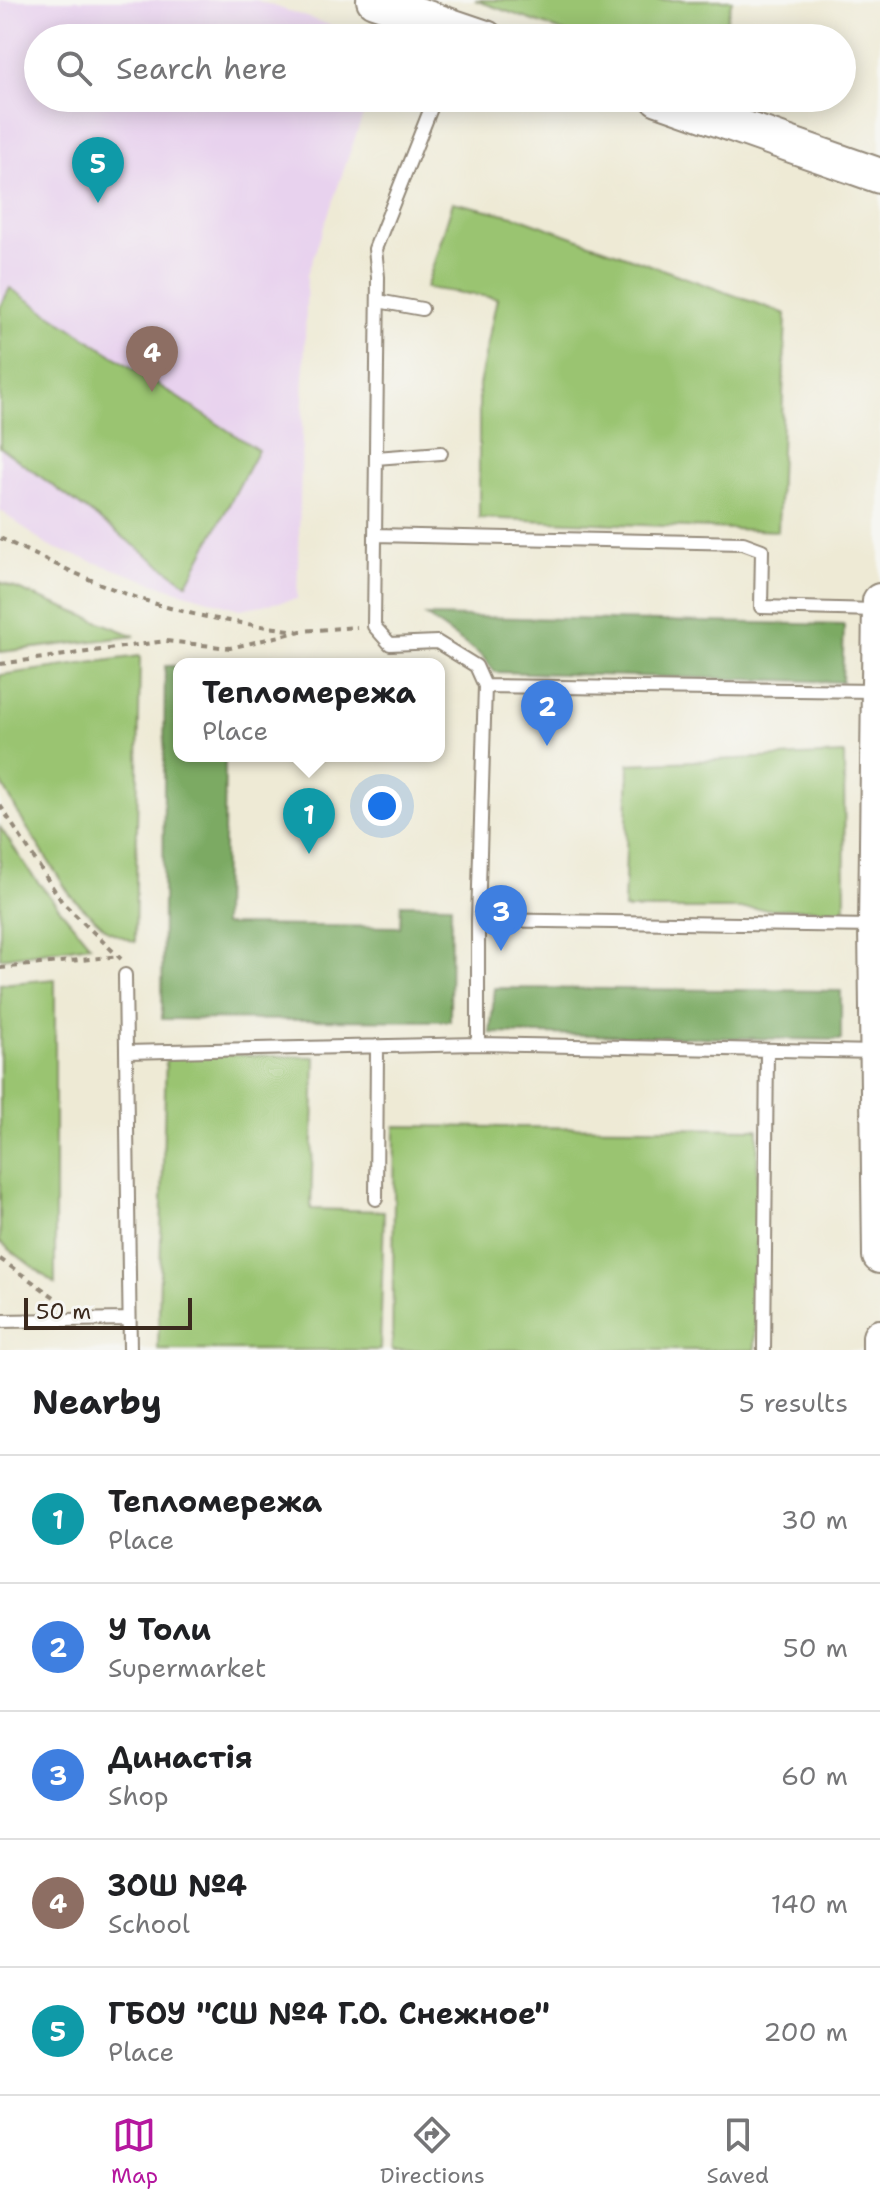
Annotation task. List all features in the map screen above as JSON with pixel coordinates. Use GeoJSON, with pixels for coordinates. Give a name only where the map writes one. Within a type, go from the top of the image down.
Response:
{"type":"FeatureCollection","features":[{"type":"Feature","properties":{"kind":"street"},"geometry":{"type":"LineString","coordinates":[[374,0],[439,24]]}},
{"type":"Feature","properties":{"kind":"street"},"geometry":{"type":"LineString","coordinates":[[698,112],[880,176]]}},
{"type":"Feature","properties":{"kind":"street"},"geometry":{"type":"LineString","coordinates":[[880,601],[876,926],[880,1256]]}},
{"type":"Feature","properties":{"kind":"street"},"geometry":{"type":"LineString","coordinates":[[880,1337],[880,1350]]}},
{"type":"Feature","properties":{"kind":"lane"},"geometry":{"type":"LineString","coordinates":[[429,112],[375,249],[378,301],[374,626],[390,644],[437,642],[476,666],[485,686],[478,920],[478,1044]]}},
{"type":"Feature","properties":{"kind":"lane"},"geometry":{"type":"LineString","coordinates":[[378,301],[422,309]]}},
{"type":"Feature","properties":{"kind":"lane"},"geometry":{"type":"LineString","coordinates":[[376,458],[441,453]]}},
{"type":"Feature","properties":{"kind":"lane"},"geometry":{"type":"LineString","coordinates":[[375,535],[743,543],[762,550],[761,607],[880,610]]}},
{"type":"Feature","properties":{"kind":"lane"},"geometry":{"type":"LineString","coordinates":[[485,686],[878,691]]}},
{"type":"Feature","properties":{"kind":"lane"},"geometry":{"type":"LineString","coordinates":[[478,920],[876,926]]}},
{"type":"Feature","properties":{"kind":"lane"},"geometry":{"type":"LineString","coordinates":[[125,975],[130,1350]]}},
{"type":"Feature","properties":{"kind":"lane"},"geometry":{"type":"LineString","coordinates":[[126,1052],[478,1044],[878,1052]]}},
{"type":"Feature","properties":{"kind":"lane"},"geometry":{"type":"LineString","coordinates":[[376,1199],[377,1046]]}},
{"type":"Feature","properties":{"kind":"lane"},"geometry":{"type":"LineString","coordinates":[[764,1350],[767,1050]]}},
{"type":"Feature","properties":{"kind":"lane"},"geometry":{"type":"LineString","coordinates":[[0,1321],[129,1319]]}},
{"type":"Feature","properties":{"kind":"path"},"geometry":{"type":"LineString","coordinates":[[0,538],[75,573],[168,608],[229,622],[301,631]]}},
{"type":"Feature","properties":{"kind":"path"},"geometry":{"type":"LineString","coordinates":[[0,664],[166,641],[230,648],[301,631],[374,626]]}},
{"type":"Feature","properties":{"kind":"path"},"geometry":{"type":"LineString","coordinates":[[0,805],[62,902],[120,956],[125,975]]}},
{"type":"Feature","properties":{"kind":"path"},"geometry":{"type":"LineString","coordinates":[[0,968],[120,956]]}},
{"type":"Feature","properties":{"kind":"path"},"geometry":{"type":"LineString","coordinates":[[0,1259],[86,1319]]}},
{"type":"Feature","properties":{"kind":"shaded area"},"geometry":{"type":"Polygon","coordinates":[[[0,0],[256,0],[327,24],[24,24],[24,112],[364,112],[307,275],[297,599],[240,609],[171,589],[48,546],[0,510],[0,0]]]}},
{"type":"Feature","properties":{"kind":"green space"},"geometry":{"type":"Polygon","coordinates":[[[475,0],[732,0],[726,24],[542,24],[475,0]]]}},
{"type":"Feature","properties":{"kind":"green space"},"geometry":{"type":"Polygon","coordinates":[[[453,202],[518,217],[786,314],[778,531],[479,518],[479,385],[497,298],[426,288],[453,202]]]}},
{"type":"Feature","properties":{"kind":"green space"},"geometry":{"type":"Polygon","coordinates":[[[10,288],[258,450],[187,584],[0,447],[0,307],[10,288]]]}},
{"type":"Feature","properties":{"kind":"green space"},"geometry":{"type":"Polygon","coordinates":[[[0,582],[135,636],[0,652],[0,582]]]}},
{"type":"Feature","properties":{"kind":"green space"},"geometry":{"type":"Polygon","coordinates":[[[426,616],[844,625],[842,682],[495,672],[482,656],[426,616]]]}},
{"type":"Feature","properties":{"kind":"green space"},"geometry":{"type":"Polygon","coordinates":[[[140,656],[135,942],[108,931],[71,896],[0,780],[0,675],[140,656]]]}},
{"type":"Feature","properties":{"kind":"green space"},"geometry":{"type":"Polygon","coordinates":[[[165,666],[173,666],[173,762],[225,762],[223,925],[400,927],[401,904],[451,905],[450,1021],[162,1019],[165,666]]]}},
{"type":"Feature","properties":{"kind":"green space"},"geometry":{"type":"Polygon","coordinates":[[[844,754],[845,909],[624,909],[629,764],[844,754]]]}},
{"type":"Feature","properties":{"kind":"green space"},"geometry":{"type":"Polygon","coordinates":[[[0,827],[32,875],[90,945],[0,958],[0,827]]]}},
{"type":"Feature","properties":{"kind":"green space"},"geometry":{"type":"Polygon","coordinates":[[[55,979],[55,1284],[0,1242],[0,984],[55,979]]]}},
{"type":"Feature","properties":{"kind":"green space"},"geometry":{"type":"Polygon","coordinates":[[[495,988],[841,991],[841,1040],[490,1033],[495,988]]]}},
{"type":"Feature","properties":{"kind":"green space"},"geometry":{"type":"Polygon","coordinates":[[[166,1053],[315,1057],[311,1209],[384,1211],[380,1350],[158,1350],[166,1053]]]}},
{"type":"Feature","properties":{"kind":"green space"},"geometry":{"type":"Polygon","coordinates":[[[395,1126],[758,1129],[755,1350],[392,1350],[395,1126]]]}},
{"type":"Feature","properties":{"kind":"place","name":"ГБОУ \"СШ №4 Г.О. Снежное\""},"geometry":{"type":"Point","coordinates":[98,203]}},
{"type":"Feature","properties":{"kind":"place","name":"ЗОШ №4"},"geometry":{"type":"Point","coordinates":[152,392]}},
{"type":"Feature","properties":{"kind":"place","name":"У Толи"},"geometry":{"type":"Point","coordinates":[547,746]}},
{"type":"Feature","properties":{"kind":"place","name":"Тепломережа"},"geometry":{"type":"Point","coordinates":[309,854]}},
{"type":"Feature","properties":{"kind":"place","name":"Династія"},"geometry":{"type":"Point","coordinates":[501,951]}}]}
